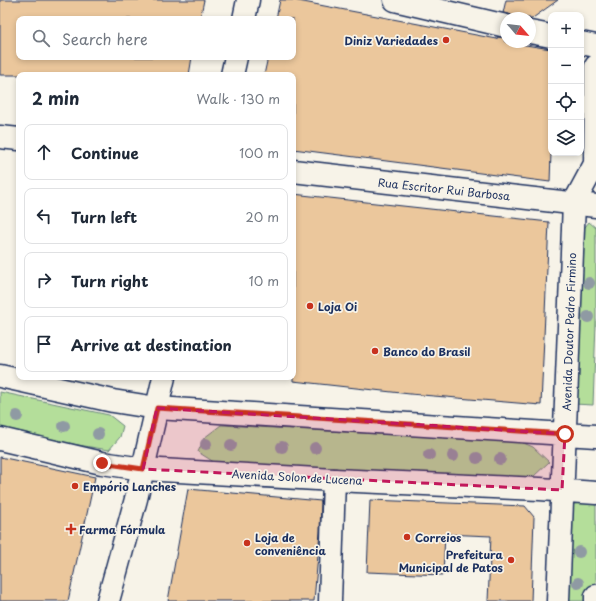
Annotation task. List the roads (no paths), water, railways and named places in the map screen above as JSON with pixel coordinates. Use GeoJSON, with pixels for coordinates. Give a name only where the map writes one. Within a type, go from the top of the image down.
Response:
{"type":"FeatureCollection","features":[{"type":"Feature","properties":{"kind":"main road"},"geometry":{"type":"LineString","coordinates":[[245,16],[248,0]]}},
{"type":"Feature","properties":{"kind":"main road"},"geometry":{"type":"LineString","coordinates":[[395,0],[500,25]]}},
{"type":"Feature","properties":{"kind":"main road"},"geometry":{"type":"LineString","coordinates":[[536,33],[548,35]]}},
{"type":"Feature","properties":{"kind":"main road"},"geometry":{"type":"LineString","coordinates":[[584,44],[596,46]]}},
{"type":"Feature","properties":{"kind":"main road"},"geometry":{"type":"LineString","coordinates":[[233,72],[235,60]]}},
{"type":"Feature","properties":{"kind":"main road","name":"Avenida Doutor Pedro Firmino"},"geometry":{"type":"LineString","coordinates":[[558,601],[574,204],[595,166],[596,66]]}},
{"type":"Feature","properties":{"kind":"main road"},"geometry":{"type":"LineString","coordinates":[[0,137],[16,139]]}},
{"type":"Feature","properties":{"kind":"main road","name":"Rua Escritor Rui Barbosa"},"geometry":{"type":"LineString","coordinates":[[296,171],[596,206]]}},
{"type":"Feature","properties":{"kind":"main road"},"geometry":{"type":"LineString","coordinates":[[0,376],[16,380]]}},
{"type":"Feature","properties":{"kind":"main road"},"geometry":{"type":"LineString","coordinates":[[18,380],[113,401],[157,408],[596,436]]}},
{"type":"Feature","properties":{"kind":"main road"},"geometry":{"type":"LineString","coordinates":[[108,601],[143,469],[163,380]]}},
{"type":"Feature","properties":{"kind":"main road","name":"Avenida Solon de Lucena"},"geometry":{"type":"LineString","coordinates":[[0,439],[102,463],[143,469],[596,493]]}},
{"type":"Feature","properties":{"kind":"main road"},"geometry":{"type":"LineString","coordinates":[[330,601],[334,480]]}},
{"type":"Feature","properties":{"kind":"main road"},"geometry":{"type":"LineString","coordinates":[[596,596],[596,601]]}},
{"type":"Feature","properties":{"kind":"place","name":"Diniz Variedades"},"geometry":{"type":"Point","coordinates":[446,40]}},
{"type":"Feature","properties":{"kind":"place","name":"Loja Oi"},"geometry":{"type":"Point","coordinates":[310,306]}},
{"type":"Feature","properties":{"kind":"place","name":"Banco do Brasil"},"geometry":{"type":"Point","coordinates":[375,351]}},
{"type":"Feature","properties":{"kind":"place","name":"Empório Lanches"},"geometry":{"type":"Point","coordinates":[75,486]}},
{"type":"Feature","properties":{"kind":"place","name":"Farma Fórmula"},"geometry":{"type":"Point","coordinates":[71,529]}},
{"type":"Feature","properties":{"kind":"place","name":"Correios"},"geometry":{"type":"Point","coordinates":[407,537]}},
{"type":"Feature","properties":{"kind":"place","name":"Loja de conveniência"},"geometry":{"type":"Point","coordinates":[247,543]}},
{"type":"Feature","properties":{"kind":"place","name":"Prefeitura Municipal de Patos"},"geometry":{"type":"Point","coordinates":[511,560]}}]}
